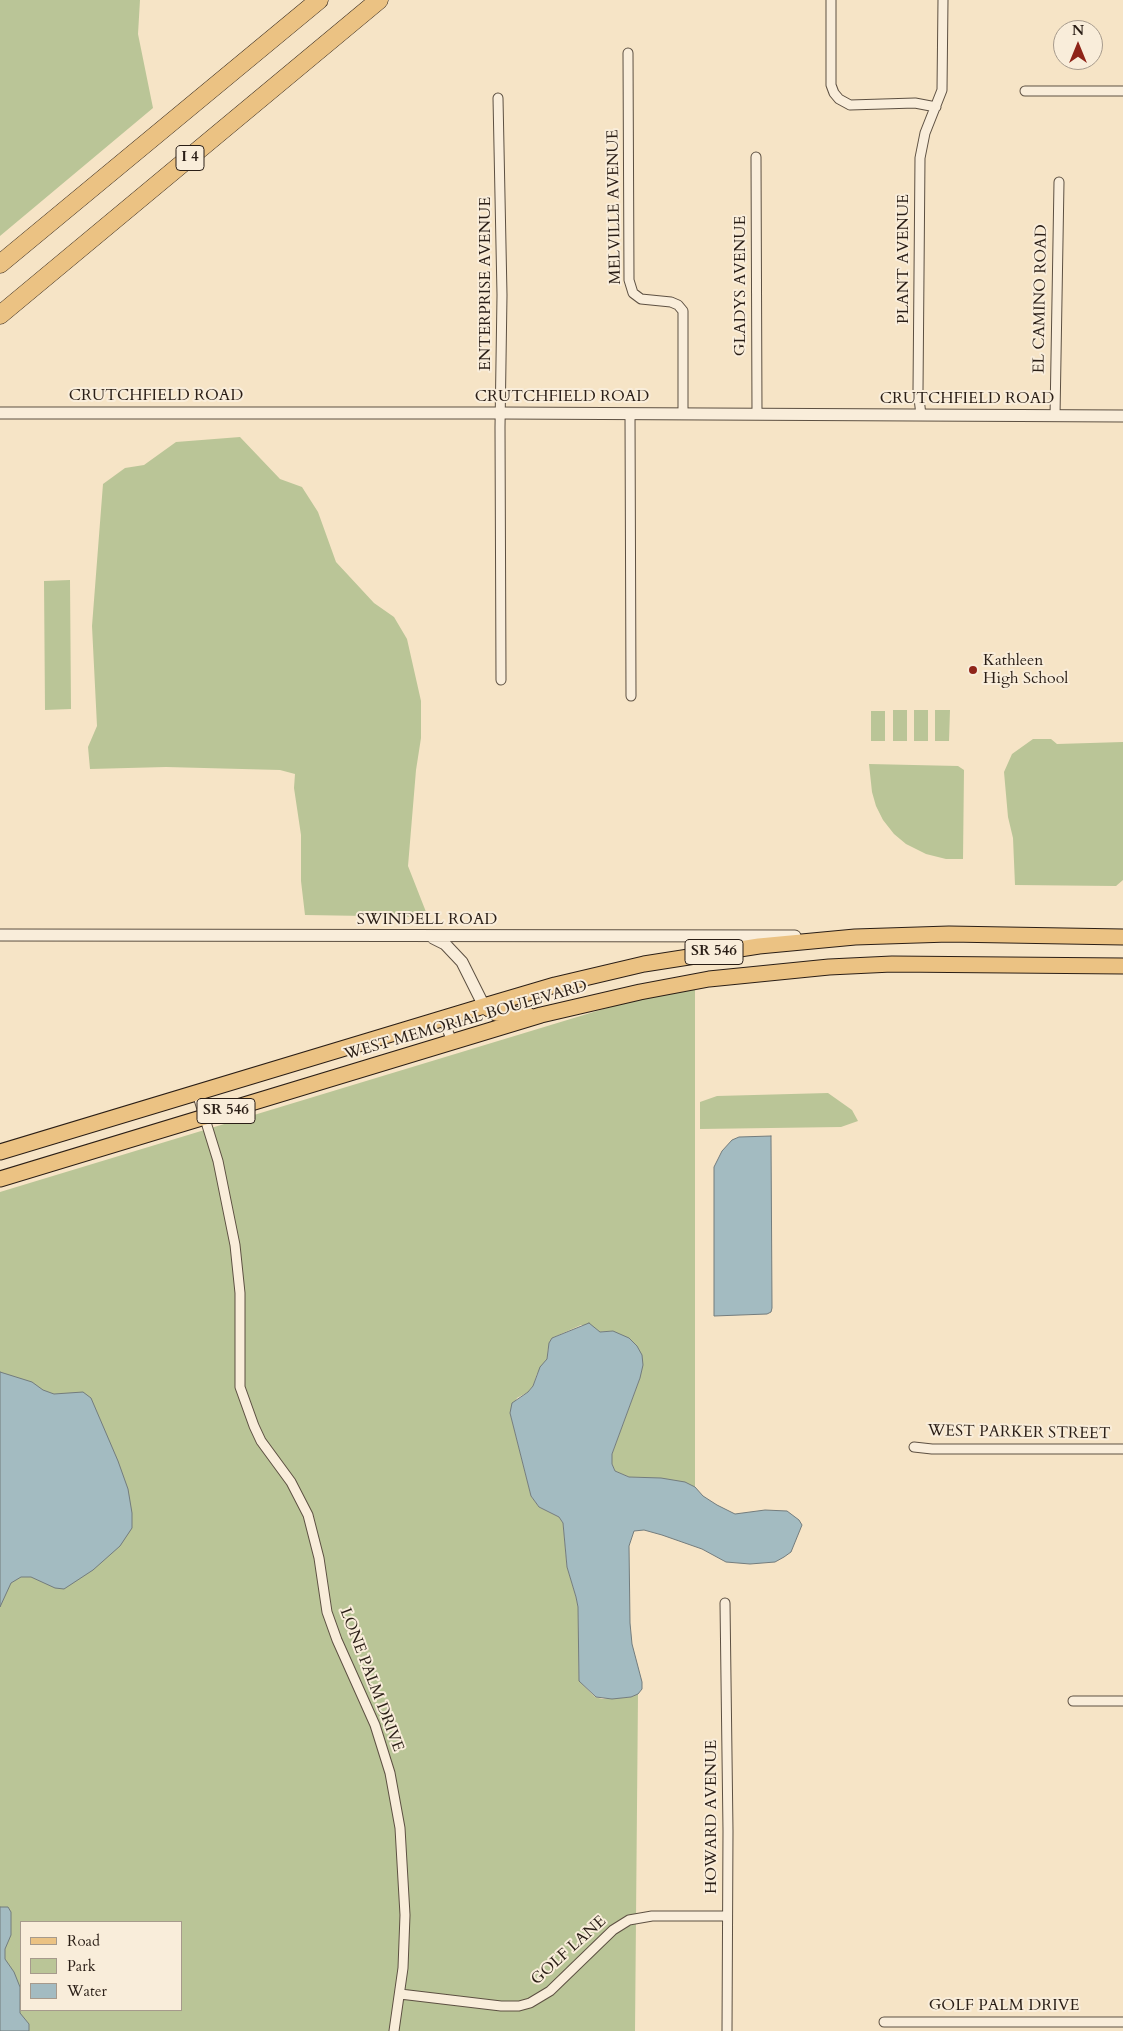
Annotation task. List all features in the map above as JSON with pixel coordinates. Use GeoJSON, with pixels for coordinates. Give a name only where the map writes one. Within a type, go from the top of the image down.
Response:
{"type":"FeatureCollection","features":[{"type":"Feature","properties":{"kind":"highway","name":"I 4"},"geometry":{"type":"LineString","coordinates":[[0,264],[319,0]]}},
{"type":"Feature","properties":{"kind":"highway","name":"I 4"},"geometry":{"type":"LineString","coordinates":[[0,315],[379,0]]}},
{"type":"Feature","properties":{"kind":"main road","name":"WEST MEMORIAL BOULEVARD"},"geometry":{"type":"LineString","coordinates":[[0,1152],[484,1006],[556,985],[644,964],[760,946],[854,937],[949,934],[1123,937]]}},
{"type":"Feature","properties":{"kind":"main road","name":"WEST MEMORIAL BOULEVARD"},"geometry":{"type":"LineString","coordinates":[[0,1179],[541,1015],[609,998],[726,977],[829,967],[954,964],[1123,966]]}},
{"type":"Feature","properties":{"kind":"main road"},"geometry":{"type":"LineString","coordinates":[[484,1006],[496,1013],[541,1015]]}},
{"type":"Feature","properties":{"kind":"street"},"geometry":{"type":"LineString","coordinates":[[831,0],[831,85],[839,99],[850,104],[915,103],[936,107]]}},
{"type":"Feature","properties":{"kind":"street","name":"PLANT AVENUE"},"geometry":{"type":"LineString","coordinates":[[921,415],[918,390],[920,158],[925,134],[942,90],[943,0]]}},
{"type":"Feature","properties":{"kind":"street","name":"MELVILLE AVENUE"},"geometry":{"type":"LineString","coordinates":[[628,53],[629,280],[632,293],[641,299],[671,302],[678,305],[683,311],[682,414]]}},
{"type":"Feature","properties":{"kind":"street"},"geometry":{"type":"LineString","coordinates":[[1025,91],[1123,91]]}},
{"type":"Feature","properties":{"kind":"street","name":"ENTERPRISE AVENUE"},"geometry":{"type":"LineString","coordinates":[[498,98],[502,295],[500,413],[502,680]]}},
{"type":"Feature","properties":{"kind":"street","name":"GLADYS AVENUE"},"geometry":{"type":"LineString","coordinates":[[756,158],[757,414]]}},
{"type":"Feature","properties":{"kind":"street","name":"EL CAMINO ROAD"},"geometry":{"type":"LineString","coordinates":[[1055,416],[1058,182]]}},
{"type":"Feature","properties":{"kind":"street","name":"CRUTCHFIELD ROAD"},"geometry":{"type":"LineString","coordinates":[[0,413],[1123,416]]}},
{"type":"Feature","properties":{"kind":"street"},"geometry":{"type":"LineString","coordinates":[[630,414],[631,696]]}},
{"type":"Feature","properties":{"kind":"street","name":"SWINDELL ROAD"},"geometry":{"type":"LineString","coordinates":[[0,935],[854,937]]}},
{"type":"Feature","properties":{"kind":"street"},"geometry":{"type":"LineString","coordinates":[[429,936],[445,944],[462,962],[484,1006]]}},
{"type":"Feature","properties":{"kind":"street"},"geometry":{"type":"LineString","coordinates":[[462,962],[461,946],[472,936]]}},
{"type":"Feature","properties":{"kind":"street"},"geometry":{"type":"LineString","coordinates":[[443,1018],[452,1042]]}},
{"type":"Feature","properties":{"kind":"street","name":"LONE PALM DRIVE"},"geometry":{"type":"LineString","coordinates":[[197,1093],[218,1161],[235,1246],[240,1293],[240,1387],[261,1441],[291,1482],[308,1515],[319,1558],[327,1612],[343,1655],[375,1725],[390,1773],[400,1828],[405,1894],[403,1968],[394,2031]]}},
{"type":"Feature","properties":{"kind":"street","name":"WEST PARKER STREET"},"geometry":{"type":"LineString","coordinates":[[914,1447],[932,1449],[1123,1450]]}},
{"type":"Feature","properties":{"kind":"street","name":"HOWARD AVENUE"},"geometry":{"type":"LineString","coordinates":[[725,1603],[728,1831],[727,2031]]}},
{"type":"Feature","properties":{"kind":"street"},"geometry":{"type":"LineString","coordinates":[[1073,1701],[1123,1701]]}},
{"type":"Feature","properties":{"kind":"street","name":"GOLF LANE"},"geometry":{"type":"LineString","coordinates":[[400,1994],[501,2006],[519,2006],[530,2003],[550,1992],[613,1930],[629,1920],[652,1916],[727,1916]]}},
{"type":"Feature","properties":{"kind":"street","name":"GOLF PALM DRIVE"},"geometry":{"type":"LineString","coordinates":[[884,2022],[1123,2022]]}},
{"type":"Feature","properties":{"kind":"green space"},"geometry":{"type":"Polygon","coordinates":[[[0,0],[140,0],[138,34],[153,108],[0,236],[0,0]]]}},
{"type":"Feature","properties":{"kind":"green space"},"geometry":{"type":"Polygon","coordinates":[[[240,437],[280,479],[302,487],[318,512],[336,562],[374,603],[394,617],[407,639],[421,701],[421,738],[416,770],[408,866],[428,917],[305,915],[301,881],[301,835],[294,788],[295,774],[280,770],[166,767],[90,769],[88,747],[97,726],[92,626],[103,484],[125,468],[144,465],[176,442],[240,437]]]}},
{"type":"Feature","properties":{"kind":"green space"},"geometry":{"type":"Polygon","coordinates":[[[70,580],[71,709],[45,710],[44,581],[70,580]]]}},
{"type":"Feature","properties":{"kind":"green space"},"geometry":{"type":"Polygon","coordinates":[[[893,710],[907,710],[907,741],[893,741],[893,710]]]}},
{"type":"Feature","properties":{"kind":"green space"},"geometry":{"type":"Polygon","coordinates":[[[914,710],[928,710],[928,741],[914,741],[914,710]]]}},
{"type":"Feature","properties":{"kind":"green space"},"geometry":{"type":"Polygon","coordinates":[[[935,710],[950,710],[949,741],[935,741],[935,710]]]}},
{"type":"Feature","properties":{"kind":"green space"},"geometry":{"type":"Polygon","coordinates":[[[871,711],[885,711],[885,741],[871,741],[871,711]]]}},
{"type":"Feature","properties":{"kind":"green space"},"geometry":{"type":"Polygon","coordinates":[[[1033,739],[1051,739],[1057,744],[1123,742],[1123,880],[1116,886],[1015,885],[1013,838],[1008,817],[1004,772],[1012,754],[1033,739]]]}},
{"type":"Feature","properties":{"kind":"green space"},"geometry":{"type":"Polygon","coordinates":[[[869,764],[958,766],[964,770],[963,859],[946,859],[926,854],[906,844],[894,834],[883,820],[876,806],[872,792],[869,764]]]}},
{"type":"Feature","properties":{"kind":"green space"},"geometry":{"type":"Polygon","coordinates":[[[695,988],[695,1487],[672,1480],[629,1477],[615,1471],[612,1464],[612,1454],[640,1378],[613,1331],[600,1332],[592,1327],[581,1325],[552,1338],[547,1359],[537,1374],[533,1386],[528,1392],[517,1398],[510,1413],[531,1496],[539,1507],[559,1517],[563,1523],[567,1567],[578,1607],[579,1681],[595,1697],[602,1699],[631,1697],[638,1694],[635,2031],[0,2031],[0,1192],[620,1004],[695,988]]]}},
{"type":"Feature","properties":{"kind":"green space"},"geometry":{"type":"Polygon","coordinates":[[[828,1093],[852,1110],[858,1121],[841,1127],[700,1129],[700,1102],[717,1096],[828,1093]]]}},
{"type":"Feature","properties":{"kind":"water"},"geometry":{"type":"Polygon","coordinates":[[[771,1136],[771,1312],[767,1314],[714,1316],[714,1167],[722,1151],[732,1140],[739,1137],[771,1136]]]}},
{"type":"Feature","properties":{"kind":"water"},"geometry":{"type":"Polygon","coordinates":[[[589,1323],[600,1332],[613,1331],[629,1338],[642,1355],[643,1365],[640,1378],[612,1454],[612,1464],[615,1471],[629,1477],[661,1478],[685,1482],[695,1487],[703,1496],[717,1505],[735,1514],[765,1510],[787,1511],[799,1520],[802,1525],[791,1552],[775,1562],[750,1564],[726,1562],[702,1549],[662,1535],[644,1530],[634,1531],[629,1546],[630,1623],[632,1644],[642,1682],[642,1689],[638,1694],[631,1697],[612,1699],[596,1697],[579,1681],[578,1607],[567,1567],[563,1523],[559,1517],[539,1507],[531,1496],[510,1413],[512,1403],[528,1392],[533,1386],[540,1367],[547,1359],[549,1343],[552,1338],[589,1323]]]}},
{"type":"Feature","properties":{"kind":"water"},"geometry":{"type":"Polygon","coordinates":[[[0,1372],[32,1382],[43,1390],[54,1394],[83,1392],[91,1398],[128,1489],[132,1513],[132,1528],[120,1546],[93,1570],[64,1589],[55,1588],[31,1577],[21,1577],[11,1583],[0,1607],[0,1372]]]}},
{"type":"Feature","properties":{"kind":"water"},"geometry":{"type":"Polygon","coordinates":[[[0,1907],[8,1907],[11,1912],[11,1935],[5,1949],[5,1959],[14,1972],[20,1987],[20,2013],[29,2024],[29,2031],[0,2031],[0,1907]]]}},
{"type":"Feature","properties":{"kind":"place","name":"Kathleen High School"},"geometry":{"type":"Point","coordinates":[973,670]}}]}
